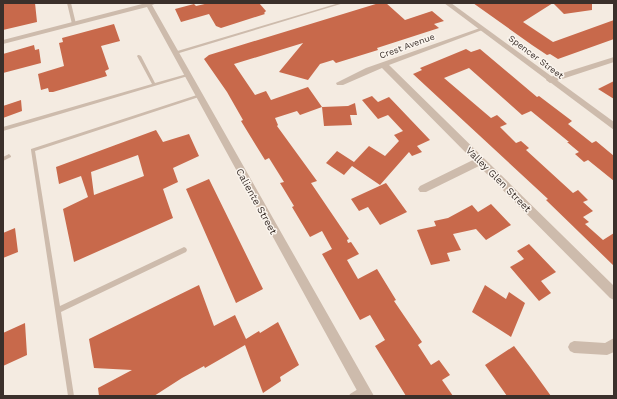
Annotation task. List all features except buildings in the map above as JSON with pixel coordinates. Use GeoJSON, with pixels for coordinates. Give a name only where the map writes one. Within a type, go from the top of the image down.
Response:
{"type":"FeatureCollection","features":[{"type":"Feature","properties":{"kind":"street","name":"Spencer Street"},"geometry":{"type":"LineString","coordinates":[[447,3],[614,127]]}},
{"type":"Feature","properties":{"kind":"street"},"geometry":{"type":"LineString","coordinates":[[3,42],[152,4]]}},
{"type":"Feature","properties":{"kind":"street","name":"Caliente Street"},"geometry":{"type":"LineString","coordinates":[[152,4],[175,53],[198,96],[365,392]]}},
{"type":"Feature","properties":{"kind":"street","name":"Crest Avenue"},"geometry":{"type":"LineString","coordinates":[[340,83],[482,29]]}},
{"type":"Feature","properties":{"kind":"street"},"geometry":{"type":"LineString","coordinates":[[550,80],[614,59]]}},
{"type":"Feature","properties":{"kind":"street","name":"Valley Glen Street"},"geometry":{"type":"LineString","coordinates":[[384,65],[614,294]]}},
{"type":"Feature","properties":{"kind":"street"},"geometry":{"type":"LineString","coordinates":[[423,189],[480,161]]}},
{"type":"Feature","properties":{"kind":"street"},"geometry":{"type":"LineString","coordinates":[[574,347],[607,349],[614,344]]}},
{"type":"Feature","properties":{"kind":"lane"},"geometry":{"type":"LineString","coordinates":[[68,3],[74,24]]}},
{"type":"Feature","properties":{"kind":"lane"},"geometry":{"type":"LineString","coordinates":[[175,53],[331,4],[342,3]]}},
{"type":"Feature","properties":{"kind":"lane"},"geometry":{"type":"LineString","coordinates":[[139,56],[154,84]]}},
{"type":"Feature","properties":{"kind":"lane"},"geometry":{"type":"LineString","coordinates":[[3,129],[187,75]]}},
{"type":"Feature","properties":{"kind":"lane"},"geometry":{"type":"LineString","coordinates":[[71,396],[33,150],[198,96]]}},
{"type":"Feature","properties":{"kind":"lane"},"geometry":{"type":"LineString","coordinates":[[3,158],[9,156]]}},
{"type":"Feature","properties":{"kind":"lane"},"geometry":{"type":"LineString","coordinates":[[58,310],[184,250]]}},
{"type":"Feature","properties":{"kind":"lane"},"geometry":{"type":"LineString","coordinates":[[352,396],[365,392]]}}]}
